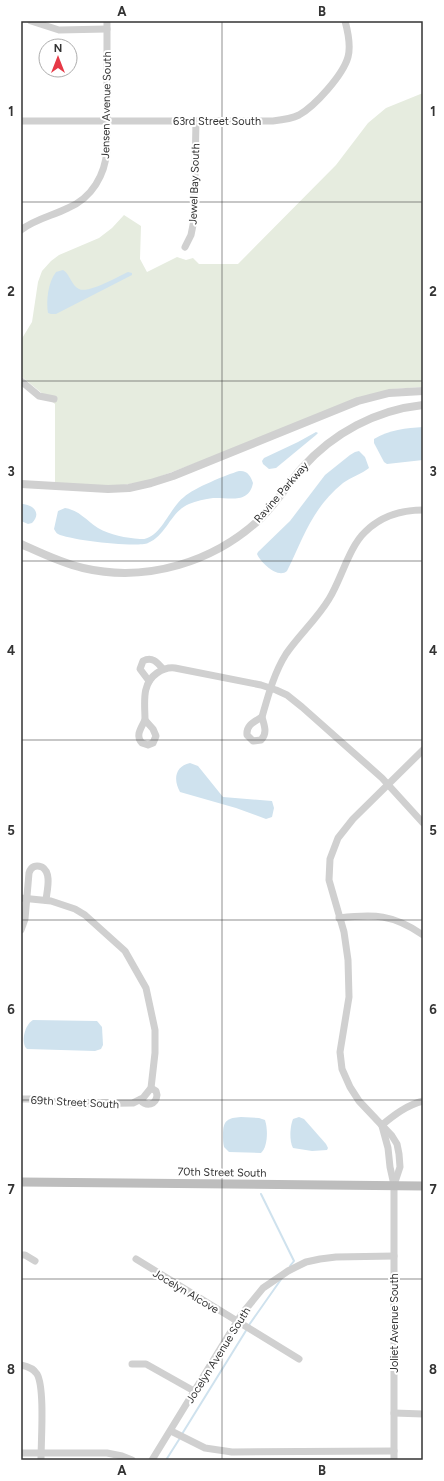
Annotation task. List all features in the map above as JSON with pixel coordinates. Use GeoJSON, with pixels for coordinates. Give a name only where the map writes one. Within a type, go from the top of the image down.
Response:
{"type":"FeatureCollection","features":[{"type":"Feature","properties":{"kind":"main road","name":"70th Street South"},"geometry":{"type":"LineString","coordinates":[[21,1182],[423,1186]]}},
{"type":"Feature","properties":{"kind":"street"},"geometry":{"type":"LineString","coordinates":[[31,21],[59,30],[107,29],[107,21]]}},
{"type":"Feature","properties":{"kind":"street","name":"63rd Street South"},"geometry":{"type":"LineString","coordinates":[[21,121],[272,121],[299,115],[308,109],[326,91],[344,67],[348,57],[349,45],[345,21]]}},
{"type":"Feature","properties":{"kind":"street","name":"Jensen Avenue South"},"geometry":{"type":"LineString","coordinates":[[21,230],[37,220],[75,205],[92,190],[101,175],[106,163],[107,150],[107,29]]}},
{"type":"Feature","properties":{"kind":"street","name":"Jewel Bay South"},"geometry":{"type":"LineString","coordinates":[[185,247],[191,234],[194,220],[196,120]]}},
{"type":"Feature","properties":{"kind":"street"},"geometry":{"type":"LineString","coordinates":[[21,381],[39,396],[54,399]]}},
{"type":"Feature","properties":{"kind":"street"},"geometry":{"type":"LineString","coordinates":[[21,484],[96,489],[119,489],[140,486],[173,476],[358,401],[389,393],[423,391]]}},
{"type":"Feature","properties":{"kind":"street","name":"Ravine Parkway"},"geometry":{"type":"LineString","coordinates":[[21,544],[72,565],[110,572],[145,572],[167,568],[191,561],[224,546],[253,525],[269,509],[307,462],[342,434],[361,423],[382,414],[423,405]]}},
{"type":"Feature","properties":{"kind":"street"},"geometry":{"type":"LineString","coordinates":[[262,717],[278,669],[285,655],[329,599],[356,543],[363,533],[379,521],[395,513],[423,510]]}},
{"type":"Feature","properties":{"kind":"street"},"geometry":{"type":"LineString","coordinates":[[148,681],[140,669],[143,661],[149,658],[154,660],[163,669]]}},
{"type":"Feature","properties":{"kind":"street"},"geometry":{"type":"LineString","coordinates":[[145,720],[145,690],[148,681],[163,669],[175,668],[271,688],[287,695],[295,701],[388,784],[423,823]]}},
{"type":"Feature","properties":{"kind":"street","name":"Joliet Avenue South"},"geometry":{"type":"LineString","coordinates":[[394,1185],[400,1167],[399,1154],[392,1136],[359,1101],[350,1087],[342,1069],[340,1052],[349,997],[348,960],[344,932],[329,880],[330,859],[338,838],[353,819],[423,750]]}},
{"type":"Feature","properties":{"kind":"street"},"geometry":{"type":"LineString","coordinates":[[21,930],[25,919],[24,898],[30,871],[34,866],[41,866],[45,868],[48,875],[46,900]]}},
{"type":"Feature","properties":{"kind":"street"},"geometry":{"type":"LineString","coordinates":[[24,898],[46,900],[68,906],[85,915],[125,951],[146,988],[155,1030],[155,1053],[151,1088],[140,1100],[147,1104],[154,1103],[157,1095],[156,1091],[151,1088]]}},
{"type":"Feature","properties":{"kind":"street"},"geometry":{"type":"LineString","coordinates":[[339,918],[362,916],[390,918],[408,924],[423,934]]}},
{"type":"Feature","properties":{"kind":"street","name":"69th Street South"},"geometry":{"type":"LineString","coordinates":[[21,1099],[35,1099],[71,1104],[129,1104],[140,1100]]}},
{"type":"Feature","properties":{"kind":"street"},"geometry":{"type":"LineString","coordinates":[[382,1125],[399,1112],[417,1102],[423,1101]]}},
{"type":"Feature","properties":{"kind":"street","name":"Joliet Avenue South"},"geometry":{"type":"LineString","coordinates":[[382,1125],[388,1148],[394,1185],[394,1460]]}},
{"type":"Feature","properties":{"kind":"street"},"geometry":{"type":"LineString","coordinates":[[21,1255],[25,1255],[35,1261]]}},
{"type":"Feature","properties":{"kind":"street","name":"Jocelyn Avenue South"},"geometry":{"type":"LineString","coordinates":[[152,1460],[237,1322],[263,1288],[288,1271],[306,1262],[336,1257],[394,1256]]}},
{"type":"Feature","properties":{"kind":"street","name":"Jocelyn Alcove"},"geometry":{"type":"LineString","coordinates":[[136,1259],[299,1359]]}},
{"type":"Feature","properties":{"kind":"street"},"geometry":{"type":"LineString","coordinates":[[21,1364],[29,1367],[36,1373],[41,1388],[42,1456]]}},
{"type":"Feature","properties":{"kind":"street"},"geometry":{"type":"LineString","coordinates":[[132,1364],[146,1364],[194,1391]]}},
{"type":"Feature","properties":{"kind":"street"},"geometry":{"type":"LineString","coordinates":[[394,1413],[423,1414]]}},
{"type":"Feature","properties":{"kind":"street"},"geometry":{"type":"LineString","coordinates":[[170,1431],[205,1448],[232,1452],[394,1451]]}},
{"type":"Feature","properties":{"kind":"street"},"geometry":{"type":"LineString","coordinates":[[21,1453],[42,1456],[107,1453],[132,1460]]}},
{"type":"Feature","properties":{"kind":"shaded area"},"geometry":{"type":"Polygon","coordinates":[[[423,93],[423,387],[392,389],[148,481],[106,486],[55,483],[55,404],[21,376],[21,340],[32,322],[38,282],[42,271],[51,261],[59,255],[99,238],[112,228],[124,215],[141,226],[140,259],[147,272],[177,257],[186,260],[193,258],[199,264],[238,264],[336,165],[368,123],[386,108],[423,93]]]}},
{"type":"Feature","properties":{"kind":"water"},"geometry":{"type":"Polygon","coordinates":[[[63,270],[76,287],[83,290],[96,287],[128,272],[132,273],[132,275],[56,314],[51,314],[48,313],[47,308],[49,286],[56,272],[63,270]]]}},
{"type":"Feature","properties":{"kind":"water"},"geometry":{"type":"Polygon","coordinates":[[[423,427],[423,460],[387,464],[384,462],[374,443],[374,439],[391,432],[423,427]]]}},
{"type":"Feature","properties":{"kind":"water"},"geometry":{"type":"Polygon","coordinates":[[[316,432],[318,433],[276,468],[269,469],[263,464],[262,461],[264,458],[316,432]]]}},
{"type":"Feature","properties":{"kind":"water"},"geometry":{"type":"Polygon","coordinates":[[[359,451],[365,457],[369,468],[343,483],[332,493],[316,513],[287,571],[279,573],[270,569],[259,558],[257,554],[258,552],[290,521],[325,475],[350,455],[359,451]]]}},
{"type":"Feature","properties":{"kind":"water"},"geometry":{"type":"Polygon","coordinates":[[[239,471],[246,473],[252,480],[253,483],[251,490],[247,494],[237,498],[213,498],[189,504],[177,512],[160,535],[148,543],[131,545],[88,541],[57,534],[54,529],[58,511],[65,508],[79,513],[98,528],[108,533],[129,538],[147,538],[159,529],[179,502],[189,493],[210,482],[239,471]]]}},
{"type":"Feature","properties":{"kind":"water"},"geometry":{"type":"Polygon","coordinates":[[[21,504],[32,507],[35,510],[36,516],[32,523],[28,524],[21,521],[21,504]]]}},
{"type":"Feature","properties":{"kind":"water"},"geometry":{"type":"Polygon","coordinates":[[[190,763],[198,766],[223,797],[272,801],[274,808],[272,817],[266,819],[236,808],[180,792],[176,783],[178,770],[190,763]]]}},
{"type":"Feature","properties":{"kind":"water"},"geometry":{"type":"Polygon","coordinates":[[[33,1020],[97,1021],[102,1027],[103,1045],[101,1049],[95,1051],[27,1049],[24,1042],[24,1034],[28,1025],[33,1020]]]}},
{"type":"Feature","properties":{"kind":"water"},"geometry":{"type":"Polygon","coordinates":[[[241,1117],[259,1118],[265,1120],[267,1138],[265,1147],[261,1153],[229,1152],[224,1147],[223,1129],[225,1123],[230,1119],[241,1117]]]}},
{"type":"Feature","properties":{"kind":"water"},"geometry":{"type":"Polygon","coordinates":[[[299,1117],[304,1119],[326,1144],[328,1148],[327,1150],[312,1151],[293,1148],[290,1138],[291,1126],[293,1119],[299,1117]]]}},
{"type":"Feature","properties":{"kind":"waterway"},"geometry":{"type":"LineString","coordinates":[[261,1194],[294,1261],[290,1266]]}},
{"type":"Feature","properties":{"kind":"waterway"},"geometry":{"type":"LineString","coordinates":[[249,1325],[282,1278]]}},
{"type":"Feature","properties":{"kind":"waterway"},"geometry":{"type":"LineString","coordinates":[[182,1434],[247,1329]]}},
{"type":"Feature","properties":{"kind":"waterway"},"geometry":{"type":"LineString","coordinates":[[166,1460],[180,1438]]}}]}
